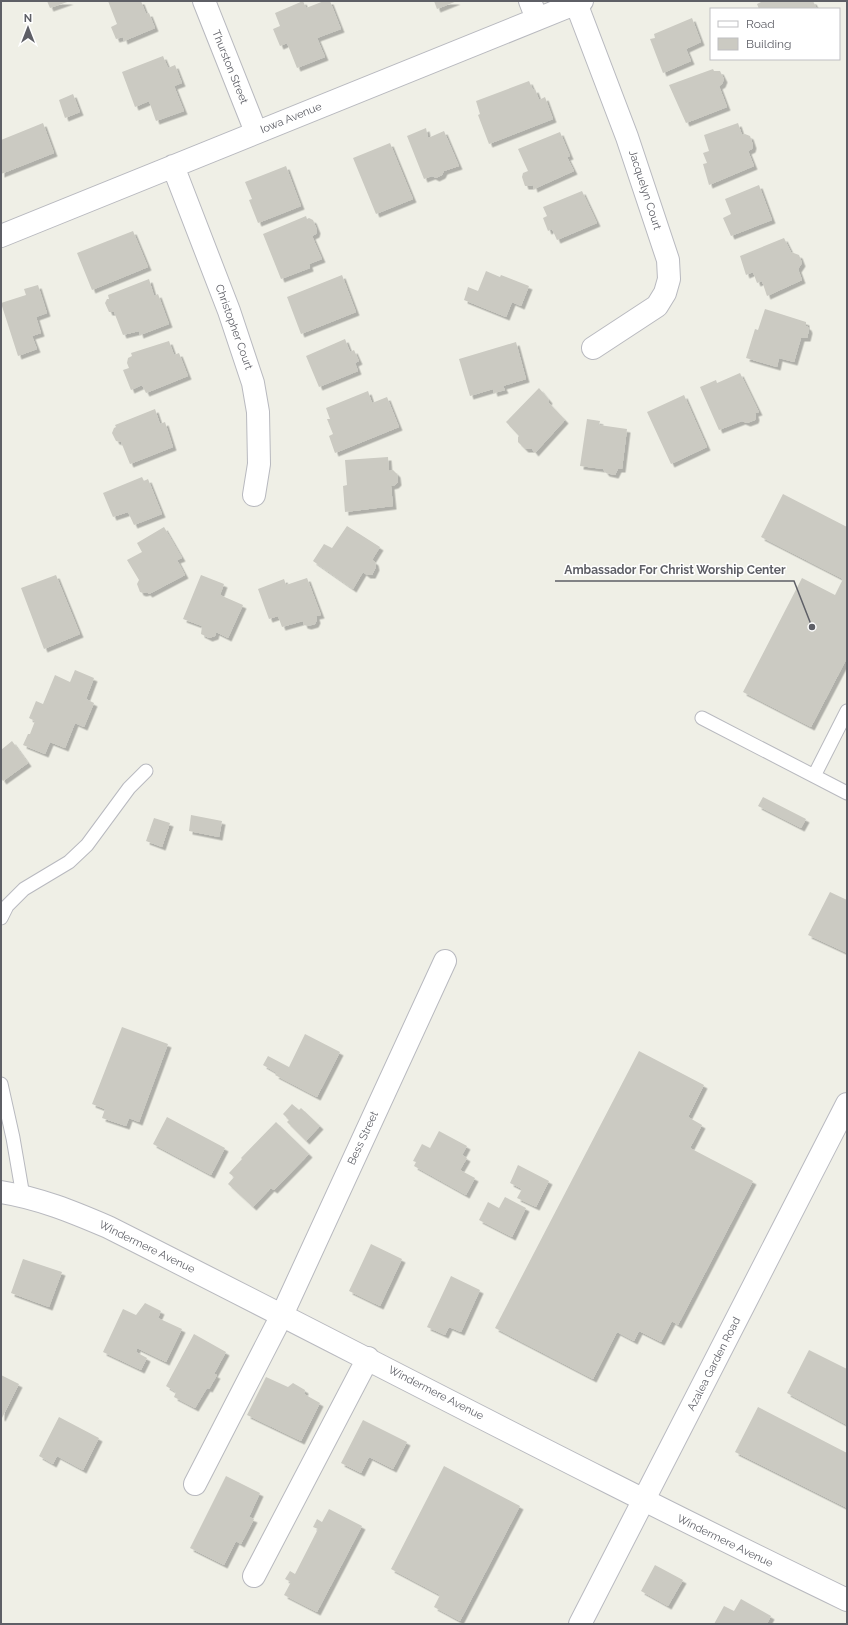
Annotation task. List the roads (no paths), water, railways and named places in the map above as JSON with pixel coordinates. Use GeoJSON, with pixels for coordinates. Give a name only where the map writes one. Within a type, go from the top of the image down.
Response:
{"type":"FeatureCollection","features":[{"type":"Feature","properties":{"kind":"street","name":"Thurston Street"},"geometry":{"type":"LineString","coordinates":[[204,1],[256,132]]}},
{"type":"Feature","properties":{"kind":"street","name":"Iowa Avenue"},"geometry":{"type":"LineString","coordinates":[[1,236],[256,132],[534,10],[579,2]]}},
{"type":"Feature","properties":{"kind":"street","name":"Jacquelyn Court"},"geometry":{"type":"LineString","coordinates":[[579,2],[627,137],[668,260],[669,279],[665,293],[657,306],[593,348]]}},
{"type":"Feature","properties":{"kind":"street","name":"Christopher Court"},"geometry":{"type":"LineString","coordinates":[[173,166],[229,311],[253,383],[258,412],[259,449],[259,464],[254,495]]}},
{"type":"Feature","properties":{"kind":"street","name":"Bess Street"},"geometry":{"type":"LineString","coordinates":[[195,1484],[282,1314],[445,961]]}},
{"type":"Feature","properties":{"kind":"street","name":"Azalea Garden Road"},"geometry":{"type":"LineString","coordinates":[[580,1624],[847,1104]]}},
{"type":"Feature","properties":{"kind":"street","name":"Windermere Avenue"},"geometry":{"type":"LineString","coordinates":[[1,1192],[23,1196],[70,1210],[108,1227],[282,1314],[707,1532],[847,1600]]}},
{"type":"Feature","properties":{"kind":"street"},"geometry":{"type":"LineString","coordinates":[[254,1576],[368,1358]]}},
{"type":"Feature","properties":{"kind":"lane"},"geometry":{"type":"LineString","coordinates":[[814,776],[847,711]]}},
{"type":"Feature","properties":{"kind":"lane"},"geometry":{"type":"LineString","coordinates":[[702,718],[847,793]]}},
{"type":"Feature","properties":{"kind":"lane"},"geometry":{"type":"LineString","coordinates":[[1,918],[7,906],[24,889],[69,862],[87,845],[129,788],[146,770]]}},
{"type":"Feature","properties":{"kind":"lane"},"geometry":{"type":"LineString","coordinates":[[1,1084],[14,1138],[23,1196]]}},
{"type":"Feature","properties":{"kind":"place","name":"Ambassador For Christ Worship Center"},"geometry":{"type":"Point","coordinates":[812,627]}}]}
